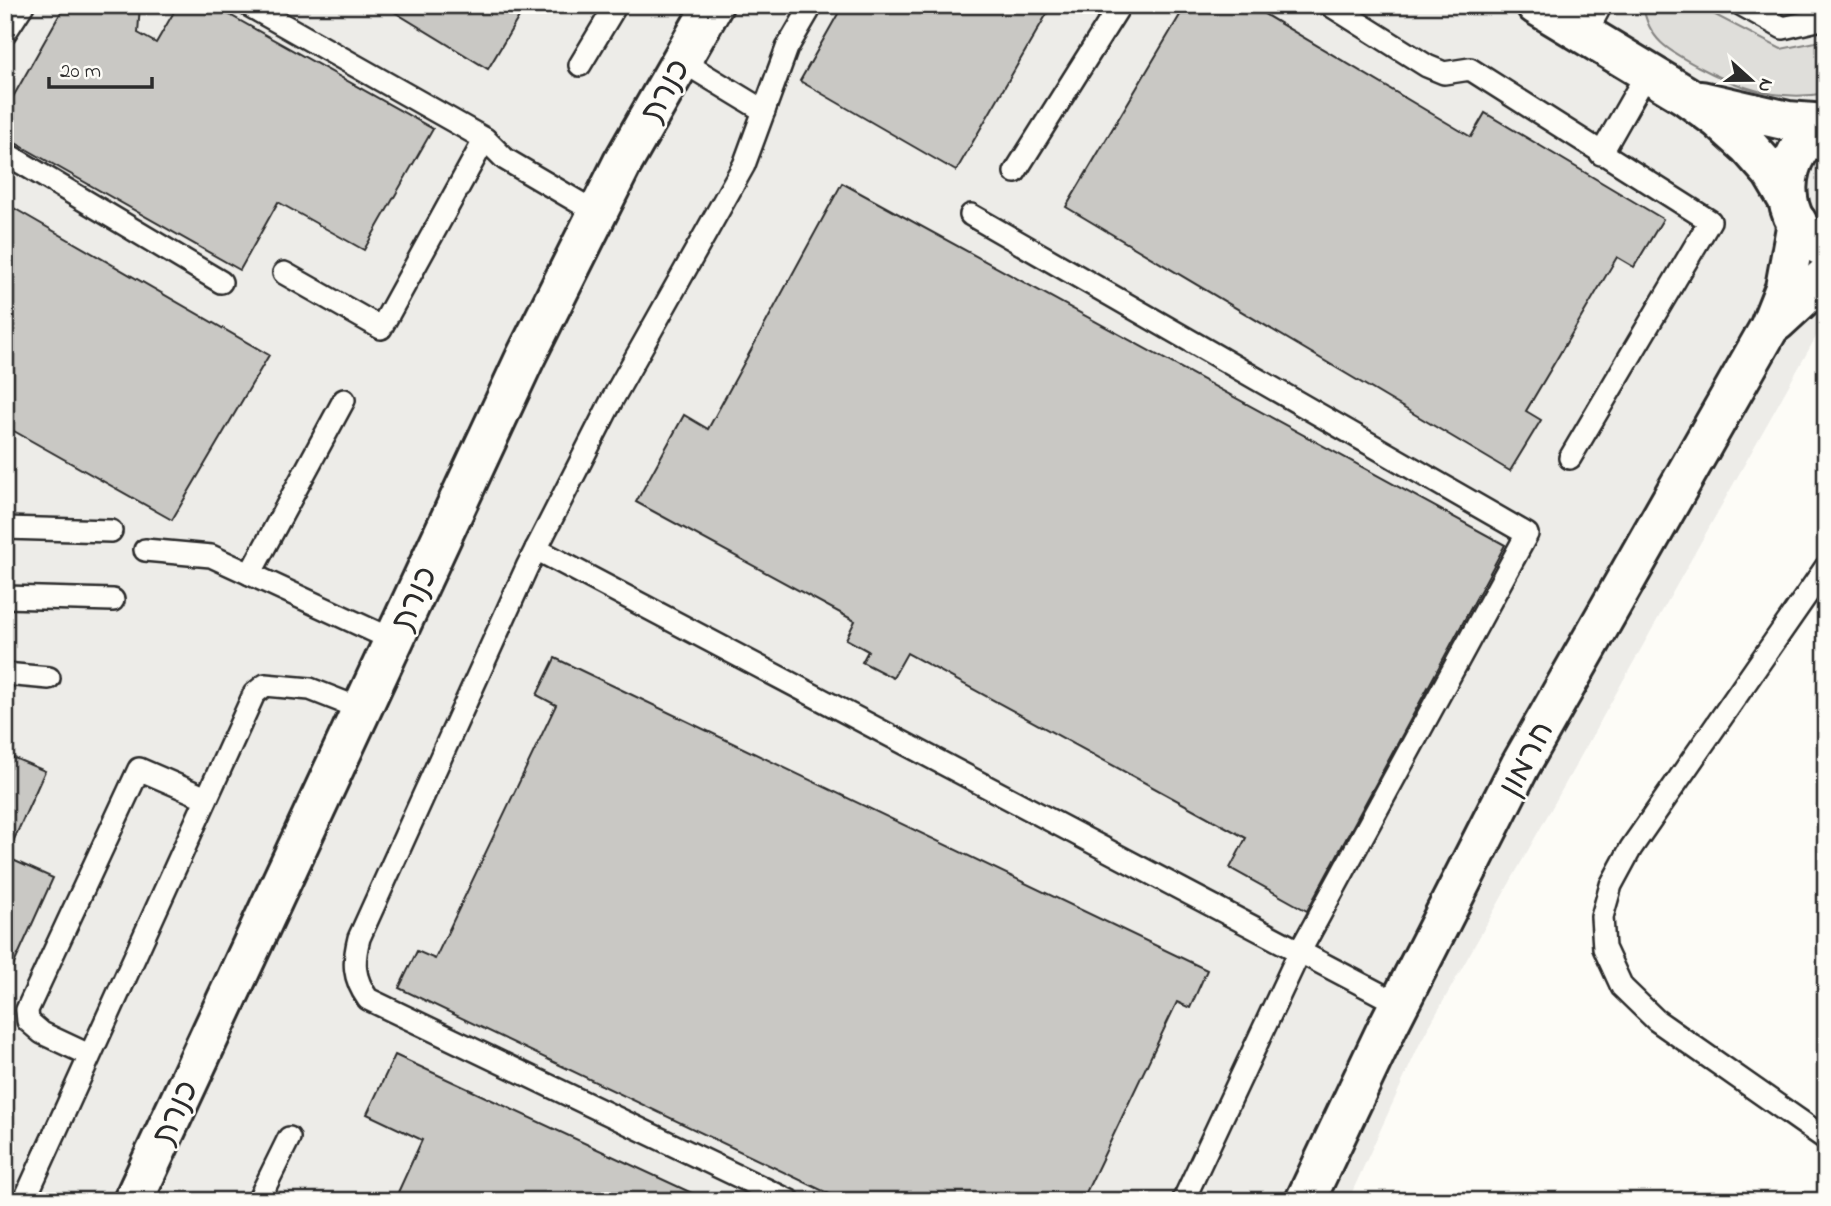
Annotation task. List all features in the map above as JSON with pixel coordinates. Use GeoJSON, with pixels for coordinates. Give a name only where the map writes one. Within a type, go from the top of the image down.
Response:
{"type":"FeatureCollection","features":[{"type":"Feature","properties":{"kind":"street","name":"כנרת"},"geometry":{"type":"LineString","coordinates":[[133,1201],[525,358],[597,213],[713,5]]}},
{"type":"Feature","properties":{"kind":"street"},"geometry":{"type":"LineString","coordinates":[[1536,5],[1593,20],[1647,72],[1718,119],[1748,146],[1772,173],[1804,232],[1826,248]]}},
{"type":"Feature","properties":{"kind":"street"},"geometry":{"type":"LineString","coordinates":[[1685,95],[1715,105],[1826,126]]}},
{"type":"Feature","properties":{"kind":"street","name":"חרמון"},"geometry":{"type":"LineString","coordinates":[[1305,1201],[1399,1004],[1526,755],[1769,328],[1785,288],[1792,211],[1787,181],[1799,147],[1816,131],[1826,126]]}},
{"type":"Feature","properties":{"kind":"street","name":"חרמון"},"geometry":{"type":"LineString","coordinates":[[1769,328],[1826,276]]}},
{"type":"Feature","properties":{"kind":"lane"},"geometry":{"type":"LineString","coordinates":[[5,33],[23,5]]}},
{"type":"Feature","properties":{"kind":"lane"},"geometry":{"type":"LineString","coordinates":[[248,5],[485,139],[505,159],[597,213]]}},
{"type":"Feature","properties":{"kind":"lane"},"geometry":{"type":"LineString","coordinates":[[580,65],[616,5]]}},
{"type":"Feature","properties":{"kind":"lane"},"geometry":{"type":"LineString","coordinates":[[790,1201],[368,999],[358,984],[355,955],[359,938],[536,549],[612,400],[744,165],[787,48],[812,5]]}},
{"type":"Feature","properties":{"kind":"lane"},"geometry":{"type":"LineString","coordinates":[[1014,172],[1120,5]]}},
{"type":"Feature","properties":{"kind":"lane"},"geometry":{"type":"LineString","coordinates":[[1329,5],[1427,66],[1444,73],[1470,69],[1710,221],[1570,458]]}},
{"type":"Feature","properties":{"kind":"lane"},"geometry":{"type":"LineString","coordinates":[[1742,5],[1783,28],[1826,18]]}},
{"type":"Feature","properties":{"kind":"lane"},"geometry":{"type":"LineString","coordinates":[[680,60],[764,111]]}},
{"type":"Feature","properties":{"kind":"lane"},"geometry":{"type":"LineString","coordinates":[[1601,154],[1647,72]]}},
{"type":"Feature","properties":{"kind":"lane"},"geometry":{"type":"LineString","coordinates":[[284,273],[381,328],[485,139]]}},
{"type":"Feature","properties":{"kind":"lane"},"geometry":{"type":"LineString","coordinates":[[5,153],[221,282]]}},
{"type":"Feature","properties":{"kind":"lane"},"geometry":{"type":"LineString","coordinates":[[971,215],[1527,534],[1300,951],[1183,1201]]}},
{"type":"Feature","properties":{"kind":"lane"},"geometry":{"type":"LineString","coordinates":[[250,574],[344,400]]}},
{"type":"Feature","properties":{"kind":"lane"},"geometry":{"type":"LineString","coordinates":[[5,528],[111,531]]}},
{"type":"Feature","properties":{"kind":"lane"},"geometry":{"type":"LineString","coordinates":[[536,549],[1399,1004]]}},
{"type":"Feature","properties":{"kind":"lane"},"geometry":{"type":"LineString","coordinates":[[145,550],[211,556],[393,640]]}},
{"type":"Feature","properties":{"kind":"lane"},"geometry":{"type":"LineString","coordinates":[[1826,567],[1632,848],[1611,885],[1602,917],[1604,948],[1622,987],[1656,1020],[1826,1139]]}},
{"type":"Feature","properties":{"kind":"lane"},"geometry":{"type":"LineString","coordinates":[[5,597],[113,600]]}},
{"type":"Feature","properties":{"kind":"lane"},"geometry":{"type":"LineString","coordinates":[[5,674],[48,678]]}},
{"type":"Feature","properties":{"kind":"lane"},"geometry":{"type":"LineString","coordinates":[[24,1201],[254,694],[265,685],[310,689],[361,709]]}},
{"type":"Feature","properties":{"kind":"lane"},"geometry":{"type":"LineString","coordinates":[[89,1055],[42,1033],[29,1021],[27,1010],[139,769],[206,798]]}},
{"type":"Feature","properties":{"kind":"lane"},"geometry":{"type":"LineString","coordinates":[[258,1201],[289,1138]]}},
{"type":"Feature","properties":{"kind":"shaded area"},"geometry":{"type":"Polygon","coordinates":[[[5,5],[1826,5],[1826,319],[1421,1041],[1348,1201],[5,1201],[5,5]]]}},
{"type":"Feature","properties":{"kind":"shaded area"},"geometry":{"type":"Polygon","coordinates":[[[1643,5],[1696,5],[1781,49],[1826,40],[1826,93],[1792,96],[1775,94],[1743,87],[1712,74],[1661,43],[1650,27],[1643,5]]]}},
{"type":"Feature","properties":{"kind":"building"},"geometry":{"type":"Polygon","coordinates":[[[65,5],[140,5],[138,33],[156,43],[178,5],[212,5],[433,129],[364,250],[278,202],[240,270],[5,137],[5,111],[65,5]]]}},
{"type":"Feature","properties":{"kind":"building"},"geometry":{"type":"Polygon","coordinates":[[[383,5],[526,5],[488,69],[383,5]]]}},
{"type":"Feature","properties":{"kind":"building"},"geometry":{"type":"Polygon","coordinates":[[[843,5],[1052,5],[956,171],[800,81],[843,5]]]}},
{"type":"Feature","properties":{"kind":"building"},"geometry":{"type":"Polygon","coordinates":[[[1186,5],[1249,5],[1471,137],[1485,113],[1663,219],[1634,267],[1617,257],[1526,411],[1541,420],[1510,471],[1066,207],[1186,5]]]}},
{"type":"Feature","properties":{"kind":"building"},"geometry":{"type":"Polygon","coordinates":[[[842,183],[1505,545],[1307,911],[1230,868],[1246,838],[907,653],[893,678],[862,662],[868,651],[846,639],[855,621],[636,502],[684,415],[708,429],[842,183]]]}},
{"type":"Feature","properties":{"kind":"building"},"geometry":{"type":"Polygon","coordinates":[[[5,203],[269,355],[172,520],[5,426],[5,203]]]}},
{"type":"Feature","properties":{"kind":"building"},"geometry":{"type":"Polygon","coordinates":[[[555,658],[1207,970],[1190,1008],[1177,1002],[1082,1201],[844,1201],[399,988],[417,951],[435,959],[556,705],[537,695],[555,658]]]}},
{"type":"Feature","properties":{"kind":"building"},"geometry":{"type":"Polygon","coordinates":[[[5,754],[45,771],[6,857],[53,878],[5,984],[5,754]]]}},
{"type":"Feature","properties":{"kind":"building"},"geometry":{"type":"Polygon","coordinates":[[[395,1055],[709,1201],[394,1201],[422,1140],[367,1114],[395,1055]]]}}]}
